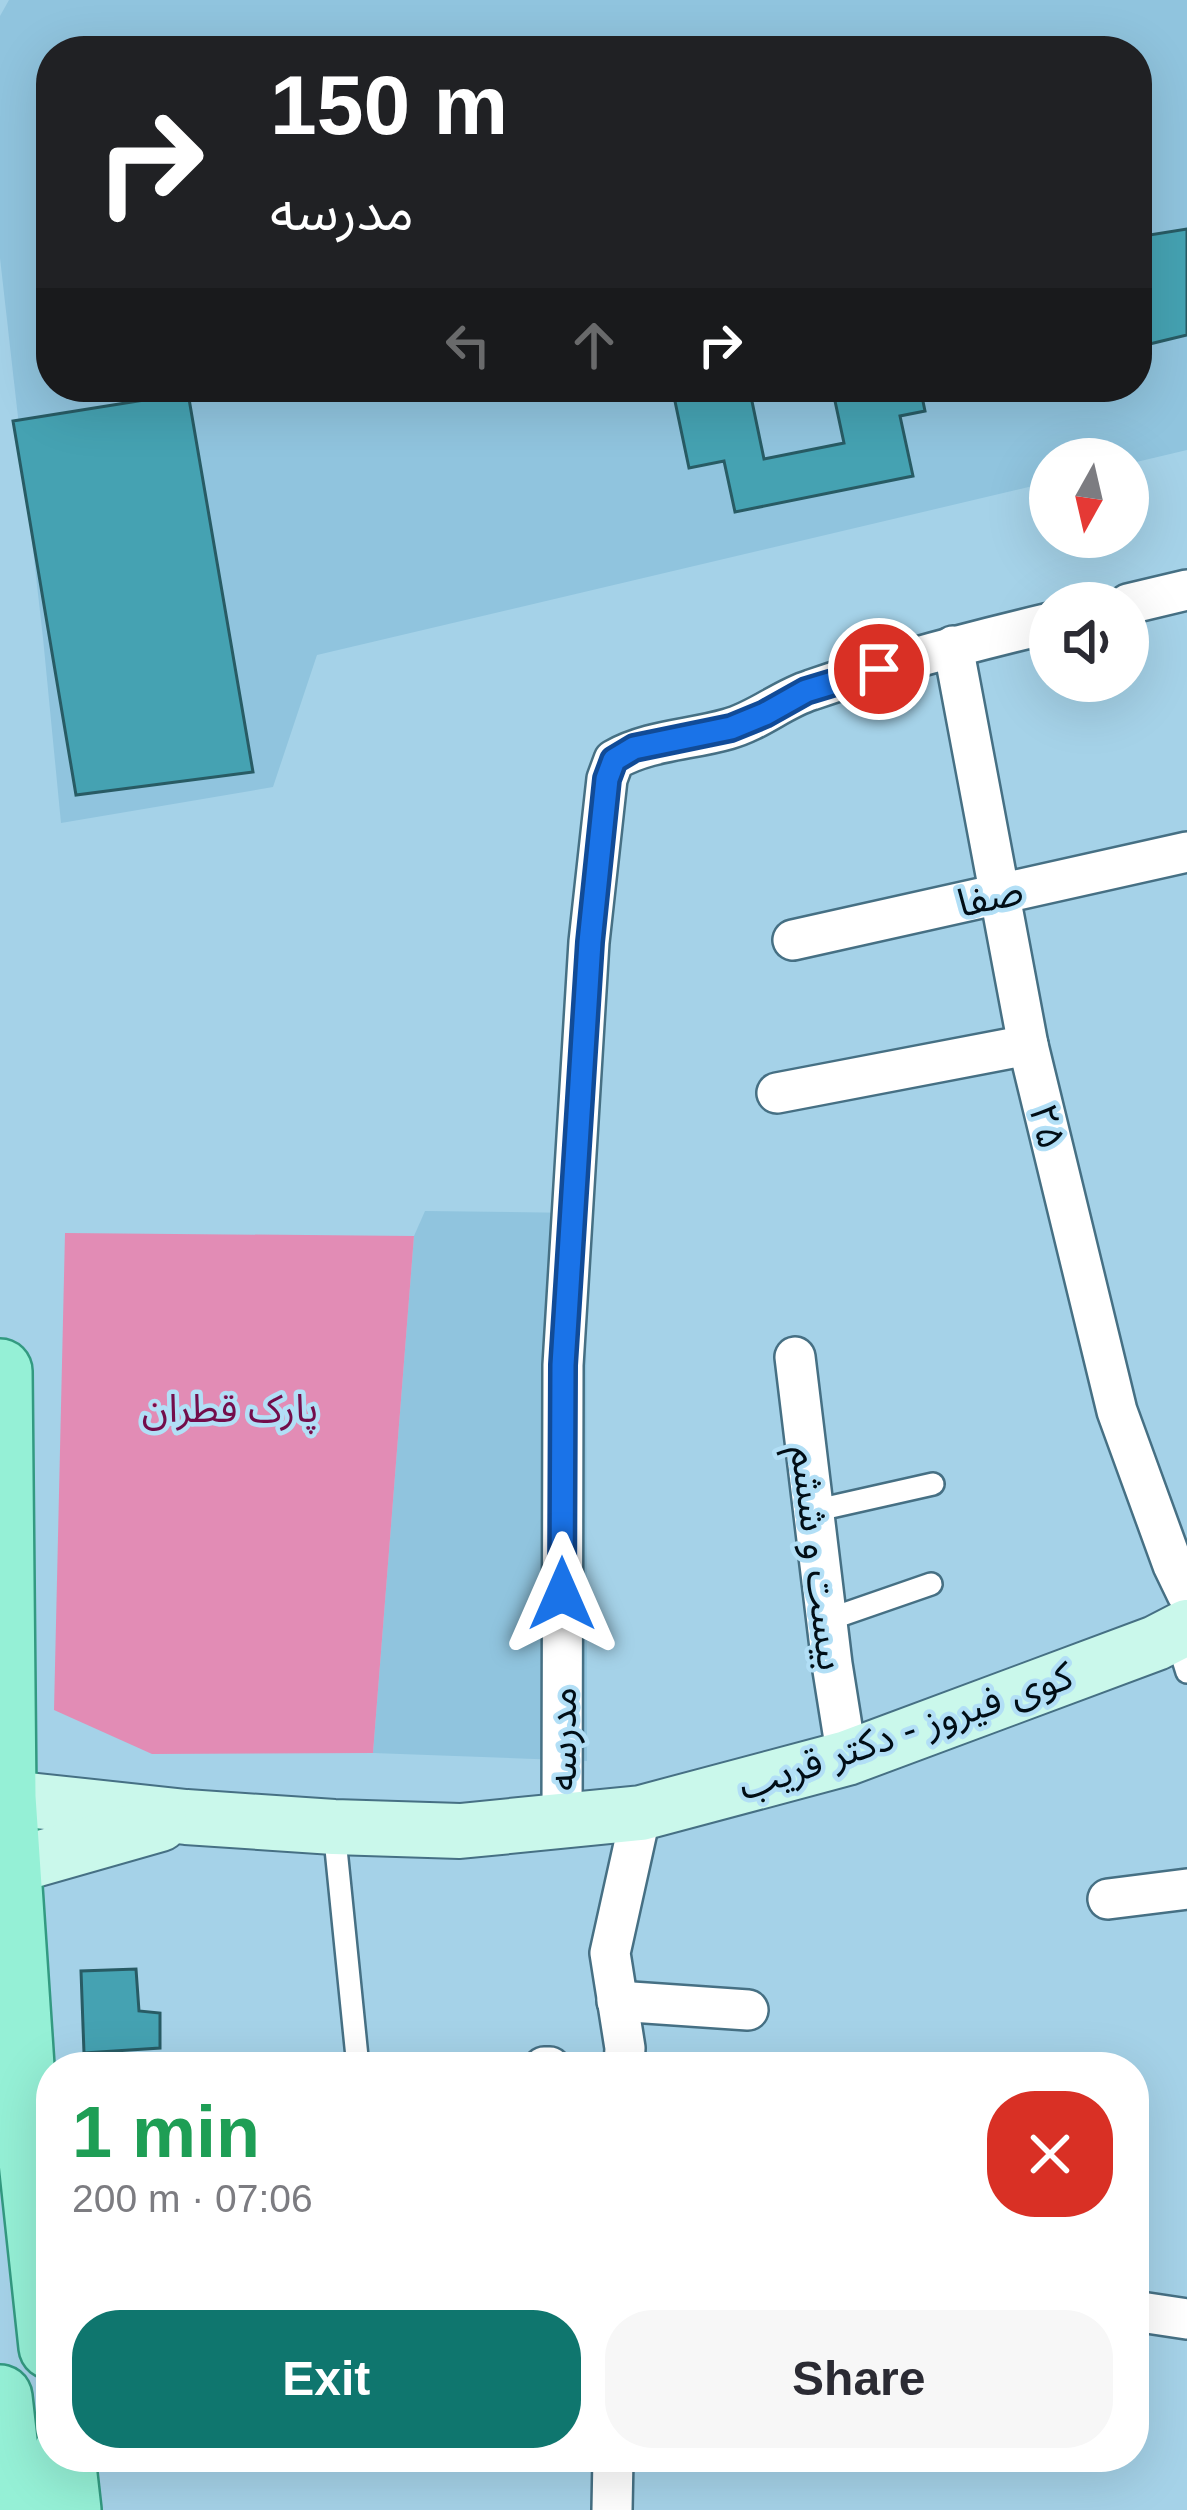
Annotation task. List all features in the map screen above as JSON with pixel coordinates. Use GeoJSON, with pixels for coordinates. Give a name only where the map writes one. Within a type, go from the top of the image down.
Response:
{"type":"FeatureCollection","features":[{"type":"Feature","properties":{"kind":"main road"},"geometry":{"type":"LineString","coordinates":[[0,1371],[4,1867],[36,2088]]}},
{"type":"Feature","properties":{"kind":"main road","name":"کوی فیروز - دکتر قریب"},"geometry":{"type":"LineString","coordinates":[[2,1797],[186,1817],[460,1831],[641,1814],[847,1759],[1184,1631]]}},
{"type":"Feature","properties":{"kind":"main road"},"geometry":{"type":"LineString","coordinates":[[4,1867],[186,1817]]}},
{"type":"Feature","properties":{"kind":"main road"},"geometry":{"type":"LineString","coordinates":[[0,2397],[13,2510]]}},
{"type":"Feature","properties":{"kind":"main road"},"geometry":{"type":"LineString","coordinates":[[65,2472],[69,2510]]}},
{"type":"Feature","properties":{"kind":"street"},"geometry":{"type":"LineString","coordinates":[[1149,599],[1187,590]]}},
{"type":"Feature","properties":{"kind":"street","name":"مدرسه"},"geometry":{"type":"LineString","coordinates":[[562,1823],[563,1365],[590,942],[607,779],[614,760],[634,748],[731,728],[806,691],[1029,628]]}},
{"type":"Feature","properties":{"kind":"street","name":"۲۵"},"geometry":{"type":"LineString","coordinates":[[953,646],[1028,1045],[1117,1411],[1173,1565],[1184,1631]]}},
{"type":"Feature","properties":{"kind":"street","name":"صفا"},"geometry":{"type":"LineString","coordinates":[[793,940],[1187,852]]}},
{"type":"Feature","properties":{"kind":"street"},"geometry":{"type":"LineString","coordinates":[[777,1093],[1028,1045]]}},
{"type":"Feature","properties":{"kind":"street","name":"بیست و ششم"},"geometry":{"type":"LineString","coordinates":[[795,1357],[847,1759]]}},
{"type":"Feature","properties":{"kind":"street"},"geometry":{"type":"LineString","coordinates":[[625,2052],[610,1953],[641,1814]]}},
{"type":"Feature","properties":{"kind":"street"},"geometry":{"type":"LineString","coordinates":[[1108,1899],[1187,1889]]}},
{"type":"Feature","properties":{"kind":"street"},"geometry":{"type":"LineString","coordinates":[[617,2001],[748,2010]]}},
{"type":"Feature","properties":{"kind":"street"},"geometry":{"type":"LineString","coordinates":[[1149,2314],[1187,2319]]}},
{"type":"Feature","properties":{"kind":"street"},"geometry":{"type":"LineString","coordinates":[[612,2510],[613,2472]]}},
{"type":"Feature","properties":{"kind":"lane"},"geometry":{"type":"LineString","coordinates":[[813,1511],[933,1484]]}},
{"type":"Feature","properties":{"kind":"lane"},"geometry":{"type":"LineString","coordinates":[[826,1620],[931,1584]]}},
{"type":"Feature","properties":{"kind":"lane"},"geometry":{"type":"LineString","coordinates":[[334,1827],[356,2052]]}},
{"type":"Feature","properties":{"kind":"shaded area"},"geometry":{"type":"Polygon","coordinates":[[[9,0],[1187,0],[1187,450],[1149,459],[1149,438],[1029,438],[1029,487],[317,655],[273,787],[61,823],[0,258],[0,16],[9,0]]]}},
{"type":"Feature","properties":{"kind":"shaded area"},"geometry":{"type":"Polygon","coordinates":[[[425,1211],[579,1213],[586,1224],[587,1761],[373,1753],[414,1236],[425,1211]]]}},
{"type":"Feature","properties":{"kind":"green space","name":"پارک قطران"},"geometry":{"type":"Polygon","coordinates":[[[65,1233],[414,1236],[373,1753],[152,1754],[54,1710],[65,1233]]]}},
{"type":"Feature","properties":{"kind":"building"},"geometry":{"type":"Polygon","coordinates":[[[1187,229],[1187,335],[1152,343],[1152,235],[1187,229]]]}},
{"type":"Feature","properties":{"kind":"building"},"geometry":{"type":"Polygon","coordinates":[[[132,402],[190,402],[253,772],[76,795],[13,421],[132,402]]]}},
{"type":"Feature","properties":{"kind":"building"},"geometry":{"type":"Polygon","coordinates":[[[675,402],[752,402],[764,459],[844,443],[835,402],[923,402],[925,411],[900,416],[913,476],[735,512],[724,461],[689,468],[675,402]]]}},
{"type":"Feature","properties":{"kind":"building"},"geometry":{"type":"Polygon","coordinates":[[[136,1969],[139,2011],[160,2013],[160,2048],[84,2052],[81,1971],[136,1969]]]}},
{"type":"Feature","properties":{"kind":"route"},"geometry":{"type":"LineString","coordinates":[[562,1594],[563,1365],[590,942],[607,779],[614,760],[634,748],[731,728],[806,691],[879,669]]}}]}
